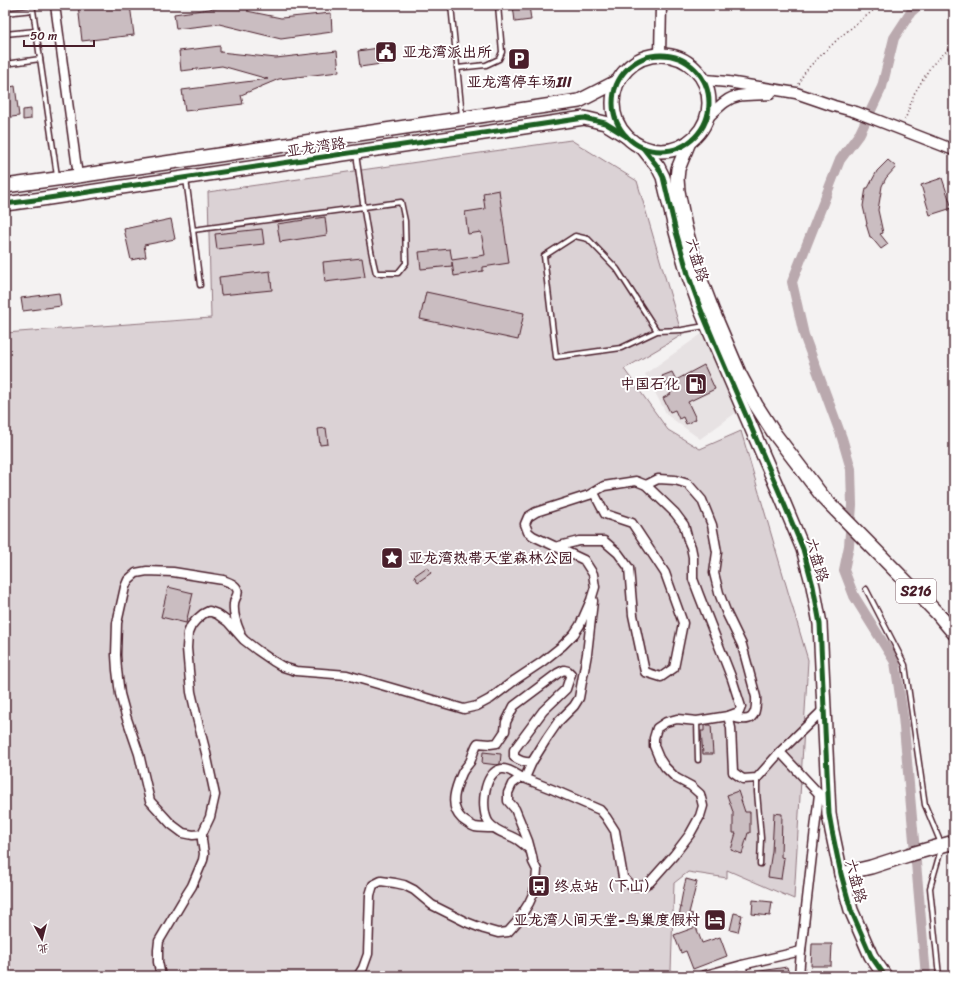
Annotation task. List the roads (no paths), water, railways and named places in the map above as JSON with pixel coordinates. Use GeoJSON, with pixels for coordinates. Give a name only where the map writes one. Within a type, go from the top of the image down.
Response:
{"type":"FeatureCollection","features":[{"type":"Feature","properties":{"kind":"main road","name":"S216"},"geometry":{"type":"LineString","coordinates":[[660,54],[678,57],[693,66],[705,80],[710,99],[708,118],[704,127],[697,136],[678,148],[667,151],[654,151],[643,148],[626,136],[616,119],[613,100],[618,81],[628,67],[643,58],[660,54]]}},
{"type":"Feature","properties":{"kind":"main road","name":"亚龙湾路"},"geometry":{"type":"LineString","coordinates":[[5,186],[579,101],[618,81]]}},
{"type":"Feature","properties":{"kind":"main road","name":"亚龙湾路"},"geometry":{"type":"LineString","coordinates":[[5,204],[42,200],[584,118],[605,123],[626,136]]}},
{"type":"Feature","properties":{"kind":"main road","name":"六盘路"},"geometry":{"type":"LineString","coordinates":[[689,142],[678,169],[677,179],[685,227],[697,270],[713,312],[739,373],[756,405],[774,433],[823,497],[938,614],[954,633]]}},
{"type":"Feature","properties":{"kind":"main road","name":"六盘路"},"geometry":{"type":"LineString","coordinates":[[643,148],[658,167],[663,177],[688,274],[707,325],[803,549],[817,604],[820,624],[829,804],[832,831],[841,874],[851,910],[871,956],[886,976]]}},
{"type":"Feature","properties":{"kind":"main road"},"geometry":{"type":"LineString","coordinates":[[841,874],[871,867],[943,845]]}},
{"type":"Feature","properties":{"kind":"street"},"geometry":{"type":"LineString","coordinates":[[55,5],[78,176]]}},
{"type":"Feature","properties":{"kind":"street"},"geometry":{"type":"LineString","coordinates":[[660,54],[661,5]]}},
{"type":"Feature","properties":{"kind":"street"},"geometry":{"type":"LineString","coordinates":[[705,80],[728,82],[796,93],[856,112],[954,150]]}},
{"type":"Feature","properties":{"kind":"street"},"geometry":{"type":"LineString","coordinates":[[708,118],[722,104],[729,99],[738,96],[796,93]]}},
{"type":"Feature","properties":{"kind":"street"},"geometry":{"type":"LineString","coordinates":[[646,486],[658,479],[676,480],[688,484],[702,500],[712,525],[717,552],[714,573],[719,593],[742,645],[756,696],[754,715],[749,719],[739,720],[729,716]]}},
{"type":"Feature","properties":{"kind":"street"},"geometry":{"type":"LineString","coordinates":[[358,976],[363,968],[368,954],[370,895],[373,885],[381,881],[404,885],[414,890],[432,905],[466,922],[498,933],[508,932],[523,913],[534,892],[537,870],[533,862],[530,850],[515,809],[508,802],[508,793],[512,784],[523,778],[552,730],[574,706],[578,698],[582,685],[590,635],[595,587],[593,574],[584,560],[533,536],[528,532],[525,524],[528,518],[536,512],[594,493],[604,486],[636,481],[646,486],[675,512],[684,525],[692,552],[693,579],[732,679],[741,707],[739,712],[729,716],[697,720],[677,719],[666,722],[657,728],[654,738],[654,746],[659,758],[665,767],[676,778],[691,786],[700,794],[703,806],[700,816],[690,834],[650,882],[642,886],[635,886],[630,885],[623,877],[615,831],[606,816],[600,810],[523,778],[503,768],[496,770],[491,775],[484,794],[484,807],[488,822],[494,828],[519,840],[530,850]]}},
{"type":"Feature","properties":{"kind":"street"},"geometry":{"type":"LineString","coordinates":[[555,546],[579,541],[604,541],[618,552],[629,568],[633,615],[645,672],[660,677],[674,668],[683,623],[665,573],[632,523],[606,514],[594,493]]}},
{"type":"Feature","properties":{"kind":"street"},"geometry":{"type":"LineString","coordinates":[[202,834],[193,835],[183,833],[171,824],[150,801],[139,754],[120,694],[117,670],[117,623],[122,598],[128,580],[136,573],[147,571],[174,572],[223,580],[230,583],[238,589],[238,595],[234,602],[235,621],[244,640]]}},
{"type":"Feature","properties":{"kind":"street"},"geometry":{"type":"LineString","coordinates":[[160,976],[158,962],[159,941],[192,886],[199,871],[204,854],[202,834],[210,817],[215,795],[191,692],[187,648],[188,633],[196,620],[209,611],[218,614],[228,622],[244,640],[257,650],[273,661],[296,671],[347,675],[464,709],[477,706],[490,699],[542,662],[574,634],[589,607],[595,587]]}},
{"type":"Feature","properties":{"kind":"street"},"geometry":{"type":"LineString","coordinates":[[494,828],[475,827],[467,823],[459,816],[454,807],[454,795],[463,772],[473,755],[475,746],[478,743],[497,743],[505,731],[506,722],[514,706],[558,673],[564,670],[568,671],[571,674],[566,688],[543,711],[514,750],[514,757],[518,760],[522,762],[532,762]]}},
{"type":"Feature","properties":{"kind":"street"},"geometry":{"type":"LineString","coordinates":[[729,716],[733,772],[743,780],[757,778],[780,752],[824,709]]}},
{"type":"Feature","properties":{"kind":"street"},"geometry":{"type":"LineString","coordinates":[[780,752],[829,804]]}},
{"type":"Feature","properties":{"kind":"street"},"geometry":{"type":"LineString","coordinates":[[799,976],[819,794]]}},
{"type":"Feature","properties":{"kind":"street"},"geometry":{"type":"LineString","coordinates":[[702,976],[801,951]]}},
{"type":"Feature","properties":{"kind":"street"},"geometry":{"type":"LineString","coordinates":[[742,965],[743,976]]}},
{"type":"Feature","properties":{"kind":"lane"},"geometry":{"type":"LineString","coordinates":[[36,5],[33,10],[58,179]]}},
{"type":"Feature","properties":{"kind":"lane"},"geometry":{"type":"LineString","coordinates":[[451,5],[462,119]]}},
{"type":"Feature","properties":{"kind":"lane"},"geometry":{"type":"LineString","coordinates":[[457,68],[486,65],[500,59],[502,52],[498,5]]}},
{"type":"Feature","properties":{"kind":"lane"},"geometry":{"type":"LineString","coordinates":[[5,13],[33,10]]}},
{"type":"Feature","properties":{"kind":"lane"},"geometry":{"type":"LineString","coordinates":[[5,34],[36,31]]}},
{"type":"Feature","properties":{"kind":"lane"},"geometry":{"type":"LineString","coordinates":[[5,64],[40,59]]}},
{"type":"Feature","properties":{"kind":"lane"},"geometry":{"type":"LineString","coordinates":[[193,230],[364,206],[401,202],[405,220],[406,263],[398,273],[376,273],[371,252],[364,206],[356,153]]}},
{"type":"Feature","properties":{"kind":"lane"},"geometry":{"type":"LineString","coordinates":[[186,178],[200,285]]}},
{"type":"Feature","properties":{"kind":"lane"},"geometry":{"type":"LineString","coordinates":[[657,331],[617,269],[588,239],[575,236],[544,256],[556,357],[621,348],[657,331],[682,330],[707,325]]}},
{"type":"Feature","properties":{"kind":"lane"},"geometry":{"type":"LineString","coordinates":[[866,588],[905,665],[925,805],[943,845],[930,888],[939,976]]}},
{"type":"Feature","properties":{"kind":"lane"},"geometry":{"type":"LineString","coordinates":[[697,720],[698,760]]}},
{"type":"Feature","properties":{"kind":"lane"},"geometry":{"type":"LineString","coordinates":[[757,778],[761,838],[760,864]]}},
{"type":"Feature","properties":{"kind":"waterway"},"geometry":{"type":"LineString","coordinates":[[919,5],[911,12],[894,38],[882,87],[860,133],[840,160],[792,282],[804,335],[842,438],[851,469],[852,505],[849,546],[844,570],[854,596],[895,662],[903,716],[926,976]]}},
{"type":"Feature","properties":{"kind":"place","name":"亚龙湾派出所"},"geometry":{"type":"Point","coordinates":[386,52]}},
{"type":"Feature","properties":{"kind":"place","name":"亚龙湾停车场III"},"geometry":{"type":"Point","coordinates":[519,59]}},
{"type":"Feature","properties":{"kind":"place","name":"中国石化"},"geometry":{"type":"Point","coordinates":[696,384]}},
{"type":"Feature","properties":{"kind":"place","name":"亚龙湾热带天堂森林公园"},"geometry":{"type":"Point","coordinates":[392,558]}},
{"type":"Feature","properties":{"kind":"place","name":"终点站（下山）"},"geometry":{"type":"Point","coordinates":[539,886]}},
{"type":"Feature","properties":{"kind":"place","name":"亚龙湾人间天堂-鸟巢度假村"},"geometry":{"type":"Point","coordinates":[715,920]}}]}
